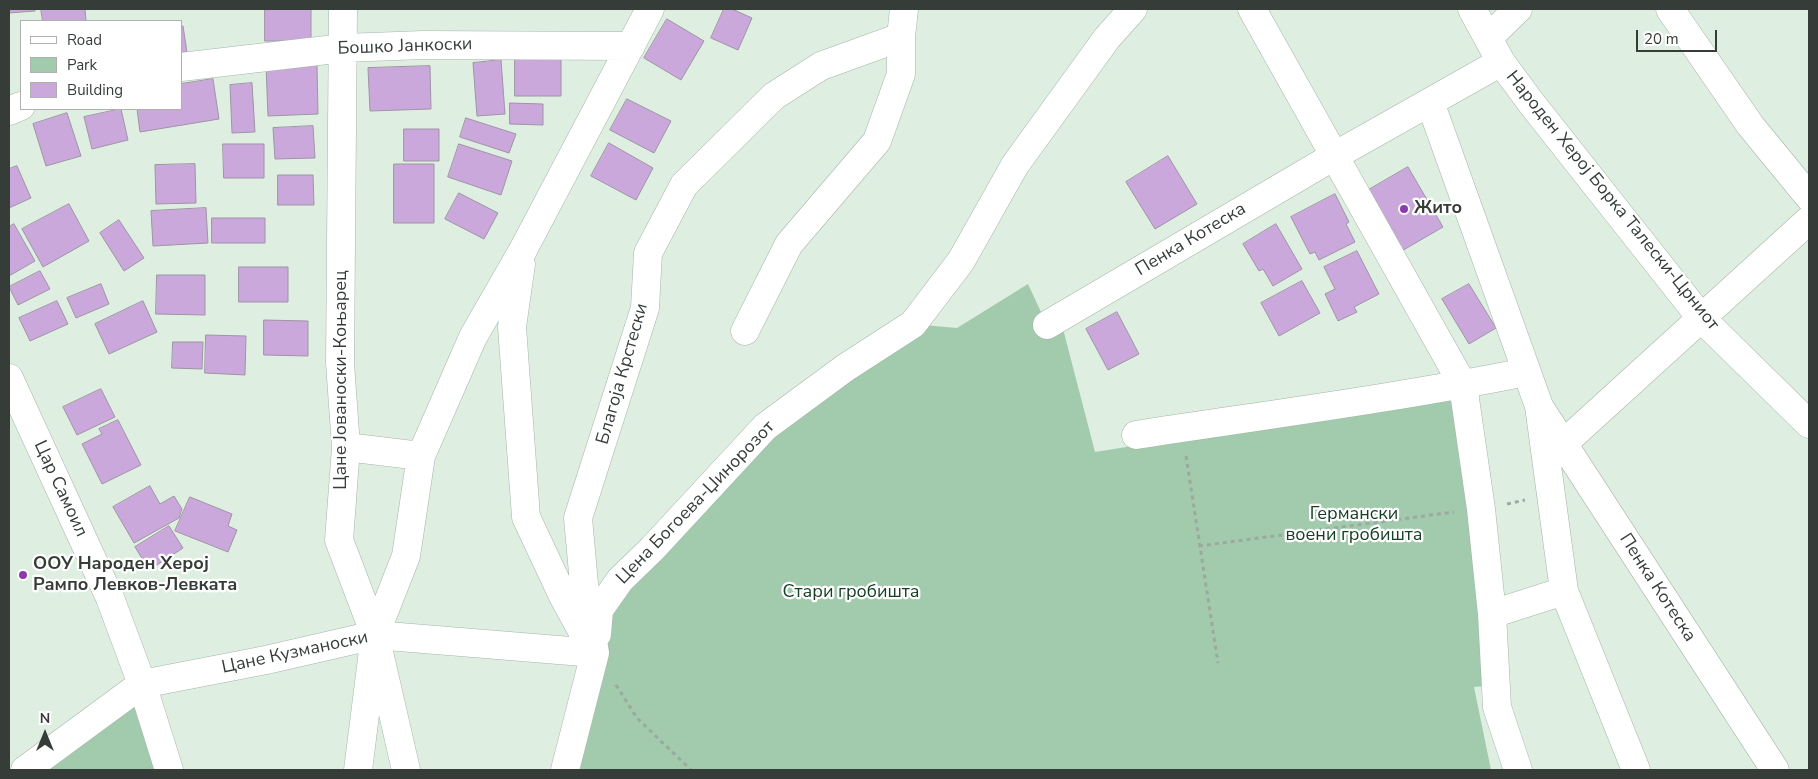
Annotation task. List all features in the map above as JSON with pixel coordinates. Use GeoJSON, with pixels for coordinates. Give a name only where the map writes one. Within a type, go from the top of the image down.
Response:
{"type":"FeatureCollection","features":[{"type":"Feature","properties":{"kind":"street","name":"Цане Јованоски-Коњарец"},"geometry":{"type":"LineString","coordinates":[[343,9],[340,363],[346,447],[339,540],[375,635],[406,770]]}},
{"type":"Feature","properties":{"kind":"street"},"geometry":{"type":"LineString","coordinates":[[358,770],[375,635],[406,556],[421,456],[472,337],[523,250],[650,9]]}},
{"type":"Feature","properties":{"kind":"street"},"geometry":{"type":"LineString","coordinates":[[745,331],[789,244],[877,141],[901,74],[901,37],[904,9]]}},
{"type":"Feature","properties":{"kind":"street","name":"Цена Богоева-Џинорозот"},"geometry":{"type":"LineString","coordinates":[[595,653],[599,610],[620,580],[765,427],[846,368],[913,324],[961,261],[1015,165],[1107,38],[1133,9]]}},
{"type":"Feature","properties":{"kind":"street"},"geometry":{"type":"LineString","coordinates":[[1252,9],[1336,155],[1463,385],[1481,508],[1492,614],[1497,707],[1518,770]]}},
{"type":"Feature","properties":{"kind":"street","name":"Народен Херој Борка Талески-Црниот"},"geometry":{"type":"LineString","coordinates":[[1472,9],[1501,62],[1702,319],[1809,424]]}},
{"type":"Feature","properties":{"kind":"street"},"geometry":{"type":"LineString","coordinates":[[1488,38],[1518,9]]}},
{"type":"Feature","properties":{"kind":"street"},"geometry":{"type":"LineString","coordinates":[[1670,9],[1750,125],[1809,197]]}},
{"type":"Feature","properties":{"kind":"street","name":"Благоја Крстески"},"geometry":{"type":"LineString","coordinates":[[565,770],[595,653],[584,584],[578,518],[645,308],[648,254],[684,185],[774,96],[821,66],[901,37]]}},
{"type":"Feature","properties":{"kind":"street","name":"Бошко Јанкоски"},"geometry":{"type":"LineString","coordinates":[[182,67],[344,48],[423,45],[631,46]]}},
{"type":"Feature","properties":{"kind":"street","name":"Пенка Котеска"},"geometry":{"type":"LineString","coordinates":[[1047,325],[1336,155],[1501,62]]}},
{"type":"Feature","properties":{"kind":"street","name":"Пенка Котеска"},"geometry":{"type":"LineString","coordinates":[[1430,102],[1538,406],[1554,444],[1775,770]]}},
{"type":"Feature","properties":{"kind":"street"},"geometry":{"type":"LineString","coordinates":[[1554,444],[1702,319],[1809,220]]}},
{"type":"Feature","properties":{"kind":"street"},"geometry":{"type":"LineString","coordinates":[[523,250],[512,327],[526,517],[562,596],[595,653]]}},
{"type":"Feature","properties":{"kind":"street"},"geometry":{"type":"LineString","coordinates":[[1136,435],[1463,385],[1526,372]]}},
{"type":"Feature","properties":{"kind":"street","name":"Цар Самоил"},"geometry":{"type":"LineString","coordinates":[[9,378],[110,598],[142,684],[169,770]]}},
{"type":"Feature","properties":{"kind":"street","name":"Пенка Котеска"},"geometry":{"type":"LineString","coordinates":[[1554,444],[1551,496],[1564,591],[1636,770]]}},
{"type":"Feature","properties":{"kind":"street"},"geometry":{"type":"LineString","coordinates":[[346,447],[421,456]]}},
{"type":"Feature","properties":{"kind":"street"},"geometry":{"type":"LineString","coordinates":[[1492,614],[1564,591]]}},
{"type":"Feature","properties":{"kind":"street","name":"Цане Кузманоски"},"geometry":{"type":"LineString","coordinates":[[24,770],[142,684],[266,660],[375,635],[595,653]]}},
{"type":"Feature","properties":{"kind":"path"},"geometry":{"type":"LineString","coordinates":[[1185,448],[1218,662]]}},
{"type":"Feature","properties":{"kind":"path"},"geometry":{"type":"LineString","coordinates":[[1200,546],[1481,508],[1551,496]]}},
{"type":"Feature","properties":{"kind":"path"},"geometry":{"type":"LineString","coordinates":[[595,653],[637,718],[691,770]]}},
{"type":"Feature","properties":{"kind":"green space","name":"Стари гробишта"},"geometry":{"type":"Polygon","coordinates":[[[1028,284],[1047,325],[1062,325],[1095,452],[1458,394],[1486,686],[1474,687],[1491,770],[565,770],[599,610],[699,498],[913,324],[957,328],[1028,284]]]}},
{"type":"Feature","properties":{"kind":"green space"},"geometry":{"type":"Polygon","coordinates":[[[142,684],[169,770],[25,770],[142,684]]]}},
{"type":"Feature","properties":{"kind":"building"},"geometry":{"type":"Polygon","coordinates":[[[9,9],[35,9],[35,11],[9,13],[9,9]]]}},
{"type":"Feature","properties":{"kind":"building"},"geometry":{"type":"Polygon","coordinates":[[[41,9],[85,9],[86,20],[43,20],[41,9]]]}},
{"type":"Feature","properties":{"kind":"building"},"geometry":{"type":"Polygon","coordinates":[[[265,9],[311,9],[311,41],[265,41],[265,9]]]}},
{"type":"Feature","properties":{"kind":"building"},"geometry":{"type":"Polygon","coordinates":[[[724,9],[732,9],[752,18],[738,50],[711,38],[724,9]]]}},
{"type":"Feature","properties":{"kind":"building"},"geometry":{"type":"Polygon","coordinates":[[[667,19],[704,41],[681,80],[644,58],[667,19]]]}},
{"type":"Feature","properties":{"kind":"building"},"geometry":{"type":"Polygon","coordinates":[[[182,26],[183,26],[188,59],[182,60],[182,26]]]}},
{"type":"Feature","properties":{"kind":"building"},"geometry":{"type":"Polygon","coordinates":[[[515,50],[561,50],[561,96],[515,96],[515,50]]]}},
{"type":"Feature","properties":{"kind":"building"},"geometry":{"type":"Polygon","coordinates":[[[501,60],[505,114],[477,116],[473,63],[501,60]]]}},
{"type":"Feature","properties":{"kind":"building"},"geometry":{"type":"Polygon","coordinates":[[[317,64],[318,114],[268,116],[266,66],[317,64]]]}},
{"type":"Feature","properties":{"kind":"building"},"geometry":{"type":"Polygon","coordinates":[[[430,66],[431,109],[370,111],[368,68],[430,66]]]}},
{"type":"Feature","properties":{"kind":"building"},"geometry":{"type":"Polygon","coordinates":[[[213,79],[219,119],[140,132],[137,110],[182,110],[182,84],[213,79]]]}},
{"type":"Feature","properties":{"kind":"building"},"geometry":{"type":"Polygon","coordinates":[[[252,83],[255,132],[232,133],[230,85],[252,83]]]}},
{"type":"Feature","properties":{"kind":"building"},"geometry":{"type":"Polygon","coordinates":[[[627,99],[671,121],[654,153],[610,130],[627,99]]]}},
{"type":"Feature","properties":{"kind":"building"},"geometry":{"type":"Polygon","coordinates":[[[510,103],[543,104],[543,125],[510,124],[510,103]]]}},
{"type":"Feature","properties":{"kind":"building"},"geometry":{"type":"Polygon","coordinates":[[[121,110],[128,140],[92,149],[84,117],[121,110]]]}},
{"type":"Feature","properties":{"kind":"building"},"geometry":{"type":"Polygon","coordinates":[[[67,113],[81,156],[46,166],[33,124],[67,113]]]}},
{"type":"Feature","properties":{"kind":"building"},"geometry":{"type":"Polygon","coordinates":[[[466,118],[516,134],[509,153],[460,137],[466,118]]]}},
{"type":"Feature","properties":{"kind":"building"},"geometry":{"type":"Polygon","coordinates":[[[313,126],[315,158],[275,159],[273,128],[313,126]]]}},
{"type":"Feature","properties":{"kind":"building"},"geometry":{"type":"Polygon","coordinates":[[[404,129],[439,129],[439,161],[404,161],[404,129]]]}},
{"type":"Feature","properties":{"kind":"building"},"geometry":{"type":"Polygon","coordinates":[[[609,143],[653,168],[636,200],[591,176],[609,143]]]}},
{"type":"Feature","properties":{"kind":"building"},"geometry":{"type":"Polygon","coordinates":[[[223,144],[264,144],[264,178],[224,178],[223,144]]]}},
{"type":"Feature","properties":{"kind":"building"},"geometry":{"type":"Polygon","coordinates":[[[459,144],[512,161],[501,195],[448,177],[459,144]]]}},
{"type":"Feature","properties":{"kind":"building"},"geometry":{"type":"Polygon","coordinates":[[[1168,156],[1197,204],[1155,229],[1126,182],[1168,156]]]}},
{"type":"Feature","properties":{"kind":"building"},"geometry":{"type":"Polygon","coordinates":[[[195,164],[196,203],[156,204],[155,165],[195,164]]]}},
{"type":"Feature","properties":{"kind":"building"},"geometry":{"type":"Polygon","coordinates":[[[394,164],[434,164],[434,223],[394,223],[394,164]]]}},
{"type":"Feature","properties":{"kind":"building"},"geometry":{"type":"Polygon","coordinates":[[[17,166],[31,198],[9,208],[9,169],[17,166]]]}},
{"type":"Feature","properties":{"kind":"building","name":"Жито"},"geometry":{"type":"Polygon","coordinates":[[[1408,167],[1443,227],[1400,252],[1365,192],[1408,167]]]}},
{"type":"Feature","properties":{"kind":"building"},"geometry":{"type":"Polygon","coordinates":[[[278,175],[313,175],[314,205],[278,205],[278,175]]]}},
{"type":"Feature","properties":{"kind":"building"},"geometry":{"type":"Polygon","coordinates":[[[459,193],[498,213],[484,239],[445,219],[459,193]]]}},
{"type":"Feature","properties":{"kind":"building"},"geometry":{"type":"Polygon","coordinates":[[[1335,194],[1349,222],[1346,224],[1355,242],[1319,260],[1315,252],[1310,254],[1291,217],[1335,194]]]}},
{"type":"Feature","properties":{"kind":"building"},"geometry":{"type":"Polygon","coordinates":[[[69,204],[89,241],[43,267],[22,229],[69,204]]]}},
{"type":"Feature","properties":{"kind":"building"},"geometry":{"type":"Polygon","coordinates":[[[206,208],[208,243],[153,246],[151,211],[206,208]]]}},
{"type":"Feature","properties":{"kind":"building"},"geometry":{"type":"Polygon","coordinates":[[[212,218],[265,218],[265,243],[212,243],[212,218]]]}},
{"type":"Feature","properties":{"kind":"building"},"geometry":{"type":"Polygon","coordinates":[[[119,220],[144,258],[124,271],[100,233],[119,220]]]}},
{"type":"Feature","properties":{"kind":"building"},"geometry":{"type":"Polygon","coordinates":[[[14,224],[35,261],[9,276],[9,227],[14,224]]]}},
{"type":"Feature","properties":{"kind":"building"},"geometry":{"type":"Polygon","coordinates":[[[1276,224],[1302,269],[1273,286],[1263,269],[1259,271],[1243,244],[1276,224]]]}},
{"type":"Feature","properties":{"kind":"building"},"geometry":{"type":"Polygon","coordinates":[[[1357,251],[1379,294],[1354,307],[1357,312],[1338,321],[1325,294],[1335,289],[1324,267],[1357,251]]]}},
{"type":"Feature","properties":{"kind":"building"},"geometry":{"type":"Polygon","coordinates":[[[239,267],[288,267],[288,302],[239,302],[239,267]]]}},
{"type":"Feature","properties":{"kind":"building"},"geometry":{"type":"Polygon","coordinates":[[[40,271],[50,289],[18,305],[9,287],[40,271]]]}},
{"type":"Feature","properties":{"kind":"building"},"geometry":{"type":"Polygon","coordinates":[[[157,275],[205,275],[205,315],[156,314],[157,275]]]}},
{"type":"Feature","properties":{"kind":"building"},"geometry":{"type":"Polygon","coordinates":[[[1302,281],[1320,313],[1279,336],[1261,303],[1302,281]]]}},
{"type":"Feature","properties":{"kind":"building"},"geometry":{"type":"Polygon","coordinates":[[[101,284],[109,304],[76,318],[67,298],[101,284]]]}},
{"type":"Feature","properties":{"kind":"building"},"geometry":{"type":"Polygon","coordinates":[[[1469,284],[1496,328],[1469,344],[1442,299],[1469,284]]]}},
{"type":"Feature","properties":{"kind":"building"},"geometry":{"type":"Polygon","coordinates":[[[57,301],[68,324],[30,341],[19,318],[57,301]]]}},
{"type":"Feature","properties":{"kind":"building"},"geometry":{"type":"Polygon","coordinates":[[[143,301],[157,332],[109,354],[95,324],[143,301]]]}},
{"type":"Feature","properties":{"kind":"building"},"geometry":{"type":"Polygon","coordinates":[[[1117,312],[1139,354],[1108,370],[1086,329],[1117,312]]]}},
{"type":"Feature","properties":{"kind":"building"},"geometry":{"type":"Polygon","coordinates":[[[264,320],[308,321],[308,356],[264,355],[264,320]]]}},
{"type":"Feature","properties":{"kind":"building"},"geometry":{"type":"Polygon","coordinates":[[[206,335],[246,336],[245,375],[205,373],[206,335]]]}},
{"type":"Feature","properties":{"kind":"building"},"geometry":{"type":"Polygon","coordinates":[[[173,342],[203,342],[202,369],[172,368],[173,342]]]}},
{"type":"Feature","properties":{"kind":"building"},"geometry":{"type":"Polygon","coordinates":[[[101,389],[115,417],[77,435],[63,407],[101,389]]]}},
{"type":"Feature","properties":{"kind":"building"},"geometry":{"type":"Polygon","coordinates":[[[118,420],[141,465],[102,484],[82,444],[102,434],[99,429],[118,420]]]}},
{"type":"Feature","properties":{"kind":"building"},"geometry":{"type":"Polygon","coordinates":[[[150,486],[160,504],[174,496],[182,509],[179,518],[134,543],[113,507],[150,486]]]}},
{"type":"Feature","properties":{"kind":"building"},"geometry":{"type":"Polygon","coordinates":[[[190,497],[232,514],[228,526],[237,530],[228,552],[175,531],[190,497]]]}},
{"type":"Feature","properties":{"kind":"building"},"geometry":{"type":"Polygon","coordinates":[[[169,526],[183,548],[149,570],[135,547],[169,526]]]}},
{"type":"Feature","properties":{"kind":"place","name":"Жито"},"geometry":{"type":"Point","coordinates":[1404,209]}},
{"type":"Feature","properties":{"kind":"place","name":"ООУ Народен Херој Рампо Левков-Левката"},"geometry":{"type":"Point","coordinates":[23,575]}},
{"type":"Feature","properties":{"kind":"park label","name":"Германски воени гробишта"},"geometry":{"type":"Point","coordinates":[1354,525]}}]}
